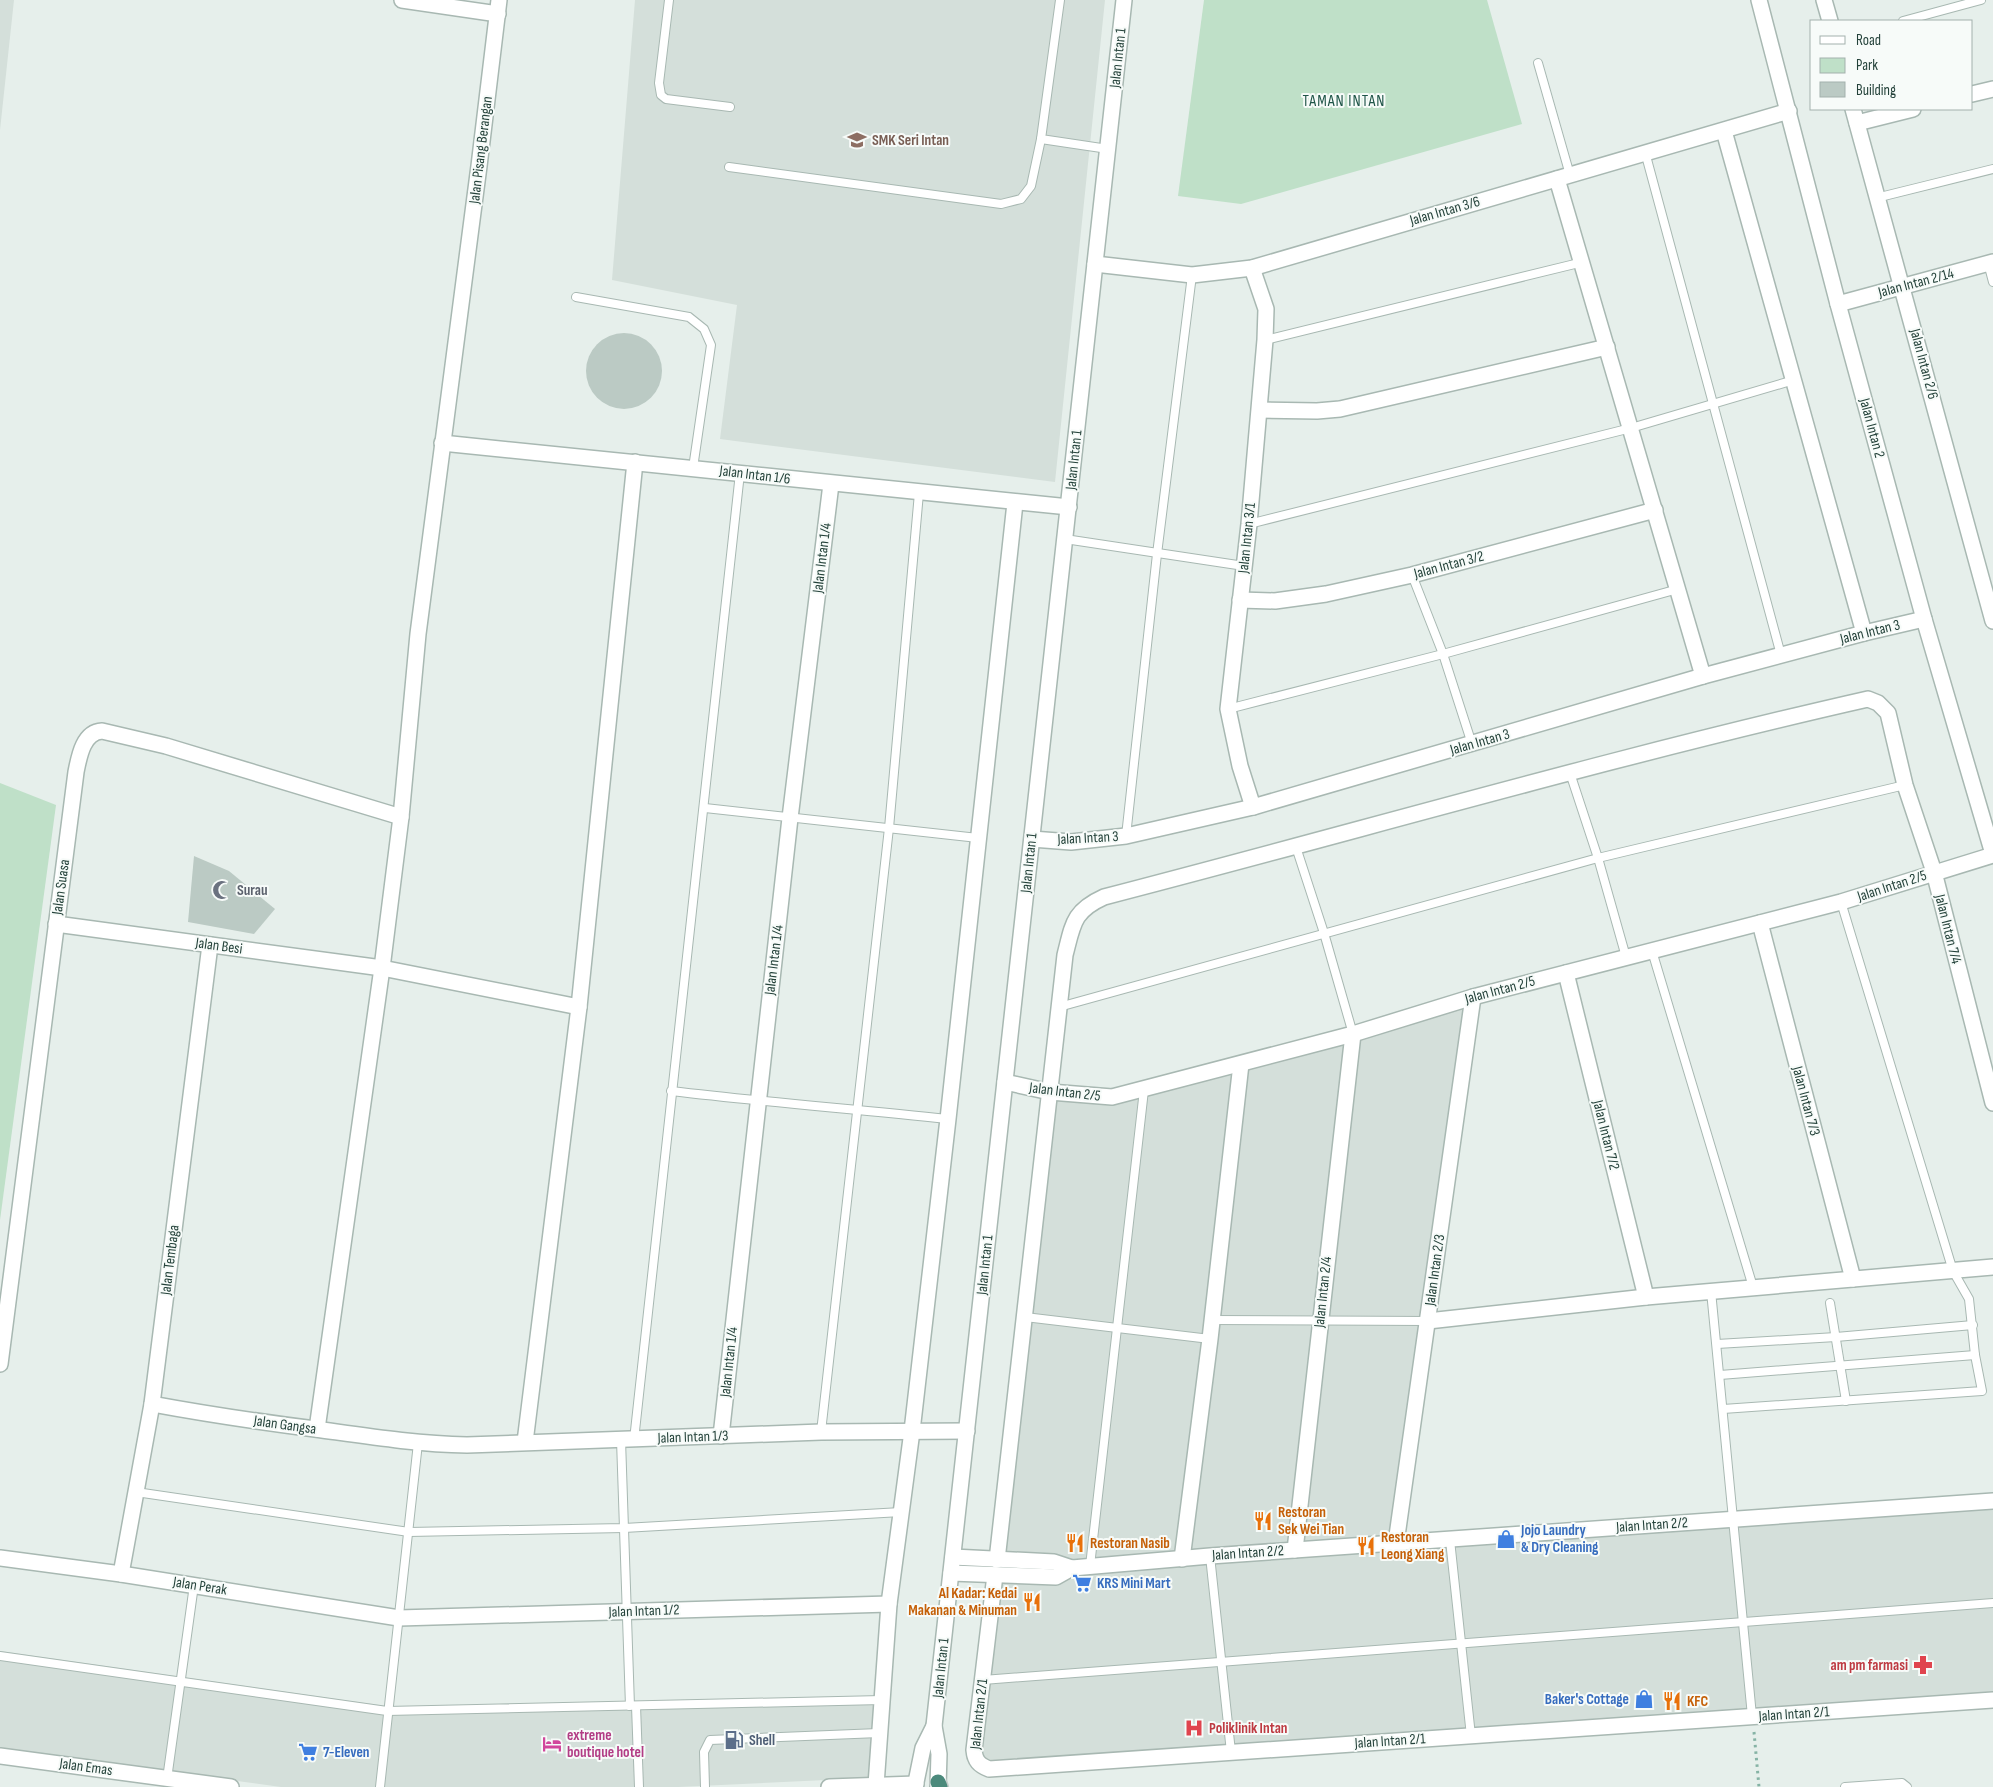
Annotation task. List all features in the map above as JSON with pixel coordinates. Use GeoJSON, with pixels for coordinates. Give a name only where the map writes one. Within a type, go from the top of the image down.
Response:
{"type":"FeatureCollection","features":[{"type":"Feature","properties":{"kind":"street"},"geometry":{"type":"LineString","coordinates":[[402,0],[498,7]]}},
{"type":"Feature","properties":{"kind":"street","name":"Jalan Intan 1"},"geometry":{"type":"LineString","coordinates":[[939,1785],[939,1754],[934,1726],[1124,0]]}},
{"type":"Feature","properties":{"kind":"street","name":"Jalan Intan 2"},"geometry":{"type":"LineString","coordinates":[[1759,0],[1838,304],[1924,618],[1993,854]]}},
{"type":"Feature","properties":{"kind":"street"},"geometry":{"type":"LineString","coordinates":[[1824,0],[1830,20]]}},
{"type":"Feature","properties":{"kind":"street","name":"Jalan Pisang Berangan"},"geometry":{"type":"LineString","coordinates":[[317,1429],[382,968],[401,816],[418,634],[498,7]]}},
{"type":"Feature","properties":{"kind":"street"},"geometry":{"type":"LineString","coordinates":[[1973,94],[1993,88]]}},
{"type":"Feature","properties":{"kind":"street"},"geometry":{"type":"LineString","coordinates":[[1855,116],[1905,110]]}},
{"type":"Feature","properties":{"kind":"street","name":"Jalan Intan 3/6"},"geometry":{"type":"LineString","coordinates":[[1095,264],[1192,275],[1252,268],[1789,111]]}},
{"type":"Feature","properties":{"kind":"street","name":"Jalan Intan 2/6"},"geometry":{"type":"LineString","coordinates":[[1855,116],[1876,198],[1903,286],[1989,590],[1993,620]]}},
{"type":"Feature","properties":{"kind":"street"},"geometry":{"type":"LineString","coordinates":[[1724,131],[1864,632]]}},
{"type":"Feature","properties":{"kind":"street"},"geometry":{"type":"LineString","coordinates":[[1564,177],[1582,262],[1703,676]]}},
{"type":"Feature","properties":{"kind":"street","name":"Jalan Intan 2/14"},"geometry":{"type":"LineString","coordinates":[[1838,304],[1991,262]]}},
{"type":"Feature","properties":{"kind":"street","name":"Jalan Intan 3/1"},"geometry":{"type":"LineString","coordinates":[[1252,268],[1266,309],[1265,340],[1249,524],[1228,708],[1240,766],[1253,807]]}},
{"type":"Feature","properties":{"kind":"street"},"geometry":{"type":"LineString","coordinates":[[1260,410],[1317,411],[1340,409],[1608,347]]}},
{"type":"Feature","properties":{"kind":"street","name":"Jalan Intan 1/6"},"geometry":{"type":"LineString","coordinates":[[442,443],[1015,503],[1069,507]]}},
{"type":"Feature","properties":{"kind":"street"},"geometry":{"type":"LineString","coordinates":[[525,1442],[579,1007],[635,462]]}},
{"type":"Feature","properties":{"kind":"street","name":"Jalan Intan 1/4"},"geometry":{"type":"LineString","coordinates":[[721,1436],[790,818],[831,484]]}},
{"type":"Feature","properties":{"kind":"street"},"geometry":{"type":"LineString","coordinates":[[876,1785],[890,1604],[948,1119],[1015,503]]}},
{"type":"Feature","properties":{"kind":"street","name":"Jalan Intan 3/2"},"geometry":{"type":"LineString","coordinates":[[1240,600],[1275,601],[1326,594],[1412,575],[1655,510]]}},
{"type":"Feature","properties":{"kind":"street","name":"Jalan Intan 3"},"geometry":{"type":"LineString","coordinates":[[1032,838],[1071,842],[1126,836],[1253,807],[1703,676],[1864,632],[1924,618]]}},
{"type":"Feature","properties":{"kind":"street","name":"Jalan Intan 7/4"},"geometry":{"type":"LineString","coordinates":[[1570,773],[1868,699],[1878,702],[1888,713],[1905,785],[1934,872],[1993,1103]]}},
{"type":"Feature","properties":{"kind":"street","name":"Jalan Suasa"},"geometry":{"type":"LineString","coordinates":[[0,1364],[76,772],[87,738],[96,731],[111,732],[166,746],[401,816]]}},
{"type":"Feature","properties":{"kind":"street"},"geometry":{"type":"LineString","coordinates":[[997,1560],[1065,955],[1074,920],[1087,905],[1104,897],[1570,773]]}},
{"type":"Feature","properties":{"kind":"street","name":"Jalan Intan 2/5"},"geometry":{"type":"LineString","coordinates":[[1005,1082],[1050,1092],[1112,1098],[1353,1034],[1473,997],[1841,902],[1993,854]]}},
{"type":"Feature","properties":{"kind":"street","name":"Jalan Intan 7/3"},"geometry":{"type":"LineString","coordinates":[[1760,923],[1853,1279]]}},
{"type":"Feature","properties":{"kind":"street","name":"Jalan Besi"},"geometry":{"type":"LineString","coordinates":[[56,924],[382,968],[579,1007]]}},
{"type":"Feature","properties":{"kind":"street","name":"Jalan Tembaga"},"geometry":{"type":"LineString","coordinates":[[121,1574],[152,1404],[210,944]]}},
{"type":"Feature","properties":{"kind":"street","name":"Jalan Intan 7/2"},"geometry":{"type":"LineString","coordinates":[[1566,973],[1646,1296]]}},
{"type":"Feature","properties":{"kind":"street","name":"Jalan Intan 2/3"},"geometry":{"type":"LineString","coordinates":[[1396,1543],[1473,997]]}},
{"type":"Feature","properties":{"kind":"street","name":"Jalan Intan 2/4"},"geometry":{"type":"LineString","coordinates":[[1295,1550],[1353,1034]]}},
{"type":"Feature","properties":{"kind":"street"},"geometry":{"type":"LineString","coordinates":[[1182,1558],[1210,1339],[1241,1064]]}},
{"type":"Feature","properties":{"kind":"street"},"geometry":{"type":"LineString","coordinates":[[1428,1321],[1646,1296],[1993,1267]]}},
{"type":"Feature","properties":{"kind":"street","name":"Jalan Gangsa"},"geometry":{"type":"LineString","coordinates":[[152,1404],[236,1419],[418,1442]]}},
{"type":"Feature","properties":{"kind":"street","name":"Jalan Intan 1/3"},"geometry":{"type":"LineString","coordinates":[[418,1442],[467,1445],[821,1432],[967,1431]]}},
{"type":"Feature","properties":{"kind":"street","name":"Jalan Intan 2/2"},"geometry":{"type":"LineString","coordinates":[[951,1573],[1056,1577],[1072,1568],[1182,1558],[1993,1501]]}},
{"type":"Feature","properties":{"kind":"street","name":"Jalan Intan 2/2"},"geometry":{"type":"LineString","coordinates":[[953,1557],[1054,1562],[1072,1568]]}},
{"type":"Feature","properties":{"kind":"street","name":"Jalan Perak"},"geometry":{"type":"LineString","coordinates":[[0,1558],[121,1574],[399,1618]]}},
{"type":"Feature","properties":{"kind":"street","name":"Jalan Intan 2/1"},"geometry":{"type":"LineString","coordinates":[[995,1575],[974,1750],[974,1758],[980,1765],[989,1769],[1993,1700]]}},
{"type":"Feature","properties":{"kind":"street","name":"Jalan Intan 1/2"},"geometry":{"type":"LineString","coordinates":[[399,1618],[890,1604]]}},
{"type":"Feature","properties":{"kind":"street","name":"Jalan Intan 1"},"geometry":{"type":"LineString","coordinates":[[916,1785],[924,1748],[934,1726]]}},
{"type":"Feature","properties":{"kind":"street","name":"Jalan Emas"},"geometry":{"type":"LineString","coordinates":[[0,1756],[231,1787]]}},
{"type":"Feature","properties":{"kind":"street"},"geometry":{"type":"LineString","coordinates":[[829,1787],[916,1785]]}},
{"type":"Feature","properties":{"kind":"lane"},"geometry":{"type":"LineString","coordinates":[[669,0],[659,83],[661,94],[666,99],[730,108]]}},
{"type":"Feature","properties":{"kind":"lane"},"geometry":{"type":"LineString","coordinates":[[729,167],[1001,204],[1021,199],[1031,186],[1041,139],[1060,0]]}},
{"type":"Feature","properties":{"kind":"lane"},"geometry":{"type":"LineString","coordinates":[[1907,20],[1981,0]]}},
{"type":"Feature","properties":{"kind":"lane"},"geometry":{"type":"LineString","coordinates":[[1538,63],[1564,177]]}},
{"type":"Feature","properties":{"kind":"lane"},"geometry":{"type":"LineString","coordinates":[[1041,139],[1108,149]]}},
{"type":"Feature","properties":{"kind":"lane"},"geometry":{"type":"LineString","coordinates":[[1645,152],[1781,655]]}},
{"type":"Feature","properties":{"kind":"lane"},"geometry":{"type":"LineString","coordinates":[[1876,198],[1993,169]]}},
{"type":"Feature","properties":{"kind":"lane"},"geometry":{"type":"LineString","coordinates":[[1265,340],[1582,262]]}},
{"type":"Feature","properties":{"kind":"lane"},"geometry":{"type":"LineString","coordinates":[[1991,262],[1993,282]]}},
{"type":"Feature","properties":{"kind":"lane"},"geometry":{"type":"LineString","coordinates":[[1126,836],[1157,554],[1192,275]]}},
{"type":"Feature","properties":{"kind":"lane"},"geometry":{"type":"LineString","coordinates":[[576,297],[689,317],[704,329],[711,345],[693,468]]}},
{"type":"Feature","properties":{"kind":"lane"},"geometry":{"type":"LineString","coordinates":[[1249,524],[1631,428],[1794,380]]}},
{"type":"Feature","properties":{"kind":"lane"},"geometry":{"type":"LineString","coordinates":[[639,1787],[627,1611],[624,1528],[628,1440],[705,808],[740,473]]}},
{"type":"Feature","properties":{"kind":"lane"},"geometry":{"type":"LineString","coordinates":[[821,1432],[889,828],[919,493]]}},
{"type":"Feature","properties":{"kind":"lane"},"geometry":{"type":"LineString","coordinates":[[1065,539],[1244,566]]}},
{"type":"Feature","properties":{"kind":"lane"},"geometry":{"type":"LineString","coordinates":[[1412,575],[1442,654],[1472,744]]}},
{"type":"Feature","properties":{"kind":"lane"},"geometry":{"type":"LineString","coordinates":[[1228,708],[1442,654],[1678,589]]}},
{"type":"Feature","properties":{"kind":"lane"},"geometry":{"type":"LineString","coordinates":[[1570,773],[1598,858],[1626,957]]}},
{"type":"Feature","properties":{"kind":"lane"},"geometry":{"type":"LineString","coordinates":[[1059,1007],[1598,858],[1905,785]]}},
{"type":"Feature","properties":{"kind":"lane"},"geometry":{"type":"LineString","coordinates":[[705,808],[978,838]]}},
{"type":"Feature","properties":{"kind":"lane"},"geometry":{"type":"LineString","coordinates":[[1296,847],[1324,933],[1353,1034]]}},
{"type":"Feature","properties":{"kind":"lane"},"geometry":{"type":"LineString","coordinates":[[1723,1409],[1982,1391],[1975,1355],[1969,1299],[1953,1271],[1841,902]]}},
{"type":"Feature","properties":{"kind":"lane"},"geometry":{"type":"LineString","coordinates":[[1652,951],[1754,1287]]}},
{"type":"Feature","properties":{"kind":"lane"},"geometry":{"type":"LineString","coordinates":[[1090,1566],[1144,1090]]}},
{"type":"Feature","properties":{"kind":"lane"},"geometry":{"type":"LineString","coordinates":[[671,1091],[758,1102],[858,1109],[948,1119]]}},
{"type":"Feature","properties":{"kind":"lane"},"geometry":{"type":"LineString","coordinates":[[1711,1291],[1752,1716]]}},
{"type":"Feature","properties":{"kind":"lane"},"geometry":{"type":"LineString","coordinates":[[1830,1303],[1846,1401]]}},
{"type":"Feature","properties":{"kind":"lane"},"geometry":{"type":"LineString","coordinates":[[1025,1317],[1210,1339]]}},
{"type":"Feature","properties":{"kind":"lane"},"geometry":{"type":"LineString","coordinates":[[1212,1320],[1428,1321]]}},
{"type":"Feature","properties":{"kind":"lane"},"geometry":{"type":"LineString","coordinates":[[1717,1344],[1836,1337],[1973,1325]]}},
{"type":"Feature","properties":{"kind":"lane"},"geometry":{"type":"LineString","coordinates":[[1720,1375],[1975,1355]]}},
{"type":"Feature","properties":{"kind":"lane"},"geometry":{"type":"LineString","coordinates":[[380,1787],[418,1442]]}},
{"type":"Feature","properties":{"kind":"lane"},"geometry":{"type":"LineString","coordinates":[[136,1492],[409,1532],[624,1528],[901,1512]]}},
{"type":"Feature","properties":{"kind":"lane"},"geometry":{"type":"LineString","coordinates":[[1450,1540],[1471,1736]]}},
{"type":"Feature","properties":{"kind":"lane"},"geometry":{"type":"LineString","coordinates":[[1210,1556],[1231,1752]]}},
{"type":"Feature","properties":{"kind":"lane"},"geometry":{"type":"LineString","coordinates":[[167,1779],[194,1586]]}},
{"type":"Feature","properties":{"kind":"lane"},"geometry":{"type":"LineString","coordinates":[[983,1680],[1993,1603]]}},
{"type":"Feature","properties":{"kind":"lane"},"geometry":{"type":"LineString","coordinates":[[0,1656],[388,1711],[882,1700]]}},
{"type":"Feature","properties":{"kind":"lane"},"geometry":{"type":"LineString","coordinates":[[705,1787],[704,1752],[710,1740],[879,1733]]}},
{"type":"Feature","properties":{"kind":"lane"},"geometry":{"type":"LineString","coordinates":[[1845,1787],[1902,1783],[1907,1787]]}},
{"type":"Feature","properties":{"kind":"path"},"geometry":{"type":"LineString","coordinates":[[1752,1716],[1759,1787]]}},
{"type":"Feature","properties":{"kind":"shaded area"},"geometry":{"type":"Polygon","coordinates":[[[0,0],[14,0],[0,130],[0,0]]]}},
{"type":"Feature","properties":{"kind":"shaded area","name":"SMK Seri Intan"},"geometry":{"type":"Polygon","coordinates":[[[635,0],[1105,0],[1055,482],[720,439],[737,305],[612,280],[635,0]]]}},
{"type":"Feature","properties":{"kind":"shaded area"},"geometry":{"type":"Polygon","coordinates":[[[1480,987],[1404,1534],[1993,1495],[1993,1706],[984,1776],[966,1759],[1043,1083],[1111,1090],[1358,1024],[1480,987]]]}},
{"type":"Feature","properties":{"kind":"shaded area"},"geometry":{"type":"Polygon","coordinates":[[[0,1651],[393,1707],[874,1696],[868,1778],[678,1787],[281,1787],[0,1749],[0,1651]]]}},
{"type":"Feature","properties":{"kind":"green space"},"geometry":{"type":"Polygon","coordinates":[[[1204,0],[1487,0],[1522,124],[1241,204],[1178,196],[1204,0]]]}},
{"type":"Feature","properties":{"kind":"green space"},"geometry":{"type":"Polygon","coordinates":[[[0,783],[56,805],[0,1220],[0,783]]]}},
{"type":"Feature","properties":{"kind":"building"},"geometry":{"type":"Polygon","coordinates":[[[624,333],[639,336],[651,344],[659,356],[662,371],[659,386],[651,398],[639,406],[624,409],[609,406],[597,398],[589,386],[586,371],[589,356],[597,344],[609,336],[624,333]]]}},
{"type":"Feature","properties":{"kind":"building","name":"Surau"},"geometry":{"type":"Polygon","coordinates":[[[194,856],[229,871],[275,909],[254,934],[188,922],[194,856]]]}},
{"type":"Feature","properties":{"kind":"place","name":"SMK Seri Intan"},"geometry":{"type":"Point","coordinates":[857,140]}},
{"type":"Feature","properties":{"kind":"place","name":"Surau"},"geometry":{"type":"Point","coordinates":[222,890]}},
{"type":"Feature","properties":{"kind":"place","name":"Restoran Sek Wei Tian"},"geometry":{"type":"Point","coordinates":[1263,1521]}},
{"type":"Feature","properties":{"kind":"place","name":"Jojo Laundry & Dry Cleaning"},"geometry":{"type":"Point","coordinates":[1506,1539]}},
{"type":"Feature","properties":{"kind":"place","name":"Restoran Nasib"},"geometry":{"type":"Point","coordinates":[1075,1543]}},
{"type":"Feature","properties":{"kind":"place","name":"Restoran Leong Xiang"},"geometry":{"type":"Point","coordinates":[1366,1546]}},
{"type":"Feature","properties":{"kind":"place","name":"KRS Mini Mart"},"geometry":{"type":"Point","coordinates":[1082,1583]}},
{"type":"Feature","properties":{"kind":"place","name":"Al Kadar: Kedai Makanan & Minuman"},"geometry":{"type":"Point","coordinates":[1032,1602]}},
{"type":"Feature","properties":{"kind":"place","name":"am pm farmasi"},"geometry":{"type":"Point","coordinates":[1923,1665]}},
{"type":"Feature","properties":{"kind":"place","name":"Baker's Cottage"},"geometry":{"type":"Point","coordinates":[1644,1699]}},
{"type":"Feature","properties":{"kind":"place","name":"KFC"},"geometry":{"type":"Point","coordinates":[1672,1701]}},
{"type":"Feature","properties":{"kind":"place","name":"Poliklinik Intan"},"geometry":{"type":"Point","coordinates":[1194,1728]}},
{"type":"Feature","properties":{"kind":"place","name":"Shell"},"geometry":{"type":"Point","coordinates":[734,1740]}},
{"type":"Feature","properties":{"kind":"place","name":"extreme boutique hotel"},"geometry":{"type":"Point","coordinates":[552,1744]}},
{"type":"Feature","properties":{"kind":"place","name":"7-Eleven"},"geometry":{"type":"Point","coordinates":[308,1752]}},
{"type":"Feature","properties":{"kind":"district","name":"TAMAN INTAN"},"geometry":{"type":"Point","coordinates":[1344,101]}}]}
